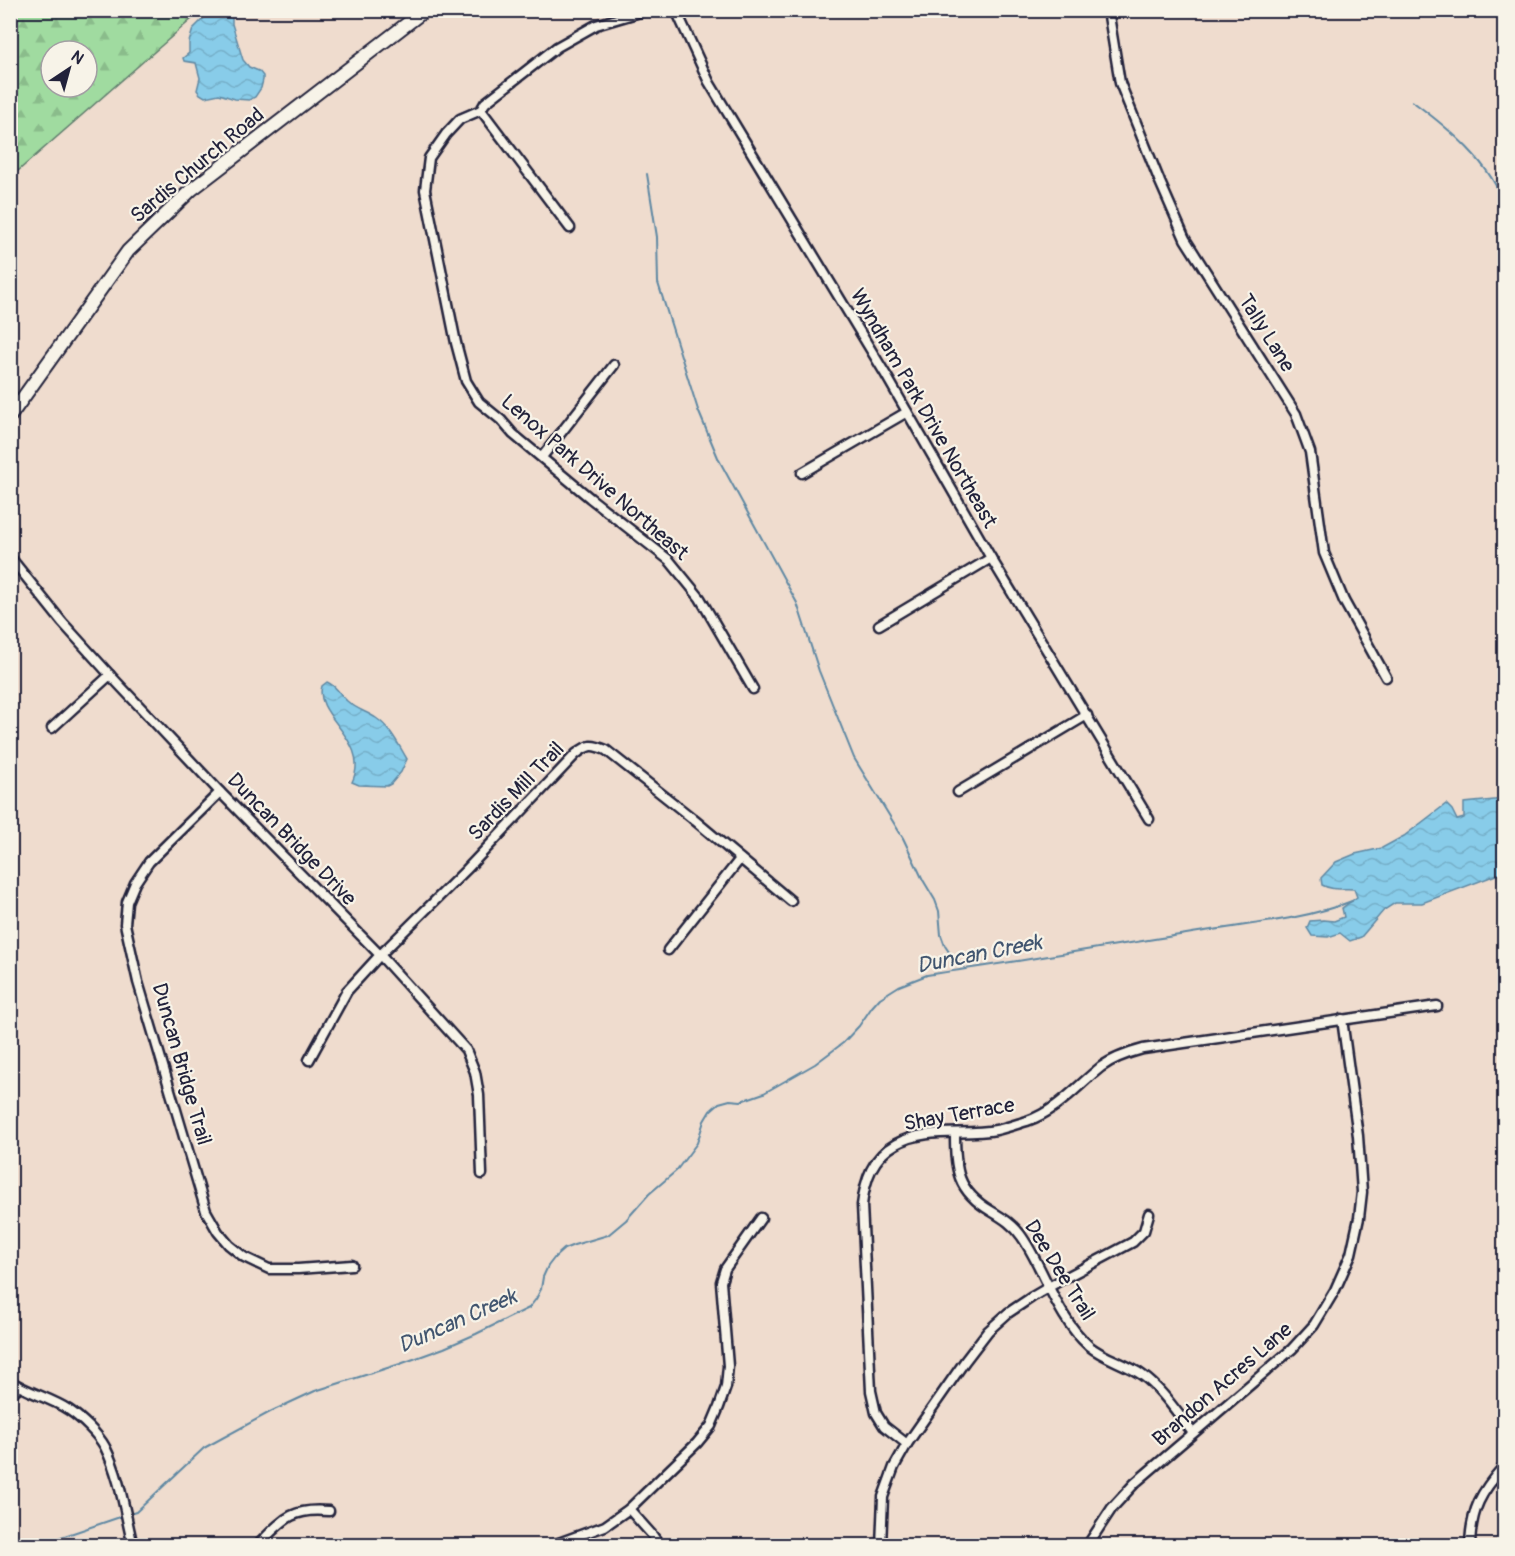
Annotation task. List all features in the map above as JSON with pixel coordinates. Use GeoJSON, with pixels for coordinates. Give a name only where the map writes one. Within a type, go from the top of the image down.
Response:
{"type":"FeatureCollection","features":[{"type":"Feature","properties":{"kind":"street","name":"Sardis Church Road"},"geometry":{"type":"LineString","coordinates":[[10,416],[128,251],[145,233],[191,190],[425,10]]}},
{"type":"Feature","properties":{"kind":"street","name":"Lenox Park Drive Northeast"},"geometry":{"type":"LineString","coordinates":[[647,10],[596,25],[557,47],[485,103],[481,110],[460,118],[429,158],[424,190],[456,343],[466,381],[479,402],[501,420],[513,435],[669,560],[700,598],[753,688]]}},
{"type":"Feature","properties":{"kind":"street","name":"Wyndham Park Drive Northeast"},"geometry":{"type":"LineString","coordinates":[[676,10],[709,82],[886,375],[991,558],[1149,819]]}},
{"type":"Feature","properties":{"kind":"street","name":"Tally Lane"},"geometry":{"type":"LineString","coordinates":[[1108,10],[1120,82],[1160,182],[1185,239],[1296,414],[1310,452],[1324,553],[1344,601],[1386,677]]}},
{"type":"Feature","properties":{"kind":"street"},"geometry":{"type":"LineString","coordinates":[[481,110],[570,228]]}},
{"type":"Feature","properties":{"kind":"street"},"geometry":{"type":"LineString","coordinates":[[542,457],[614,365]]}},
{"type":"Feature","properties":{"kind":"street"},"geometry":{"type":"LineString","coordinates":[[802,473],[907,412]]}},
{"type":"Feature","properties":{"kind":"street","name":"Duncan Bridge Drive"},"geometry":{"type":"LineString","coordinates":[[10,557],[62,622],[110,675],[220,792],[380,955],[466,1050],[476,1072],[479,1095],[482,1174]]}},
{"type":"Feature","properties":{"kind":"street"},"geometry":{"type":"LineString","coordinates":[[879,625],[991,558]]}},
{"type":"Feature","properties":{"kind":"street"},"geometry":{"type":"LineString","coordinates":[[52,728],[110,675]]}},
{"type":"Feature","properties":{"kind":"street"},"geometry":{"type":"LineString","coordinates":[[958,792],[1087,715]]}},
{"type":"Feature","properties":{"kind":"street","name":"Sardis Mill Trail"},"geometry":{"type":"LineString","coordinates":[[309,1060],[347,992],[380,955],[576,754],[593,745],[606,750],[791,901]]}},
{"type":"Feature","properties":{"kind":"street","name":"Duncan Bridge Trail"},"geometry":{"type":"LineString","coordinates":[[220,792],[149,862],[135,883],[127,902],[125,924],[138,982],[206,1211],[218,1232],[244,1257],[269,1269],[352,1264]]}},
{"type":"Feature","properties":{"kind":"street"},"geometry":{"type":"LineString","coordinates":[[668,950],[740,859]]}},
{"type":"Feature","properties":{"kind":"street","name":"Shay Terrace"},"geometry":{"type":"LineString","coordinates":[[907,1444],[884,1426],[876,1413],[871,1391],[862,1216],[864,1186],[871,1168],[881,1155],[896,1144],[913,1137],[996,1130],[1030,1120],[1049,1111],[1103,1066],[1143,1049],[1437,1006]]}},
{"type":"Feature","properties":{"kind":"street","name":"Brandon Acres Lane"},"geometry":{"type":"LineString","coordinates":[[1087,1545],[1112,1509],[1135,1483],[1292,1349],[1314,1325],[1335,1290],[1351,1254],[1362,1192],[1358,1136],[1342,1019]]}},
{"type":"Feature","properties":{"kind":"street","name":"Dee Dee Trail"},"geometry":{"type":"LineString","coordinates":[[955,1133],[955,1161],[967,1193],[978,1203],[1014,1226],[1023,1237],[1072,1326],[1089,1346],[1154,1384],[1193,1433]]}},
{"type":"Feature","properties":{"kind":"street"},"geometry":{"type":"LineString","coordinates":[[881,1545],[883,1497],[894,1467],[907,1444],[988,1331],[1008,1312],[1133,1242],[1144,1231],[1149,1214]]}},
{"type":"Feature","properties":{"kind":"street"},"geometry":{"type":"LineString","coordinates":[[550,1545],[605,1526],[629,1509],[697,1443],[711,1426],[726,1387],[728,1366],[722,1282],[725,1269],[761,1218]]}},
{"type":"Feature","properties":{"kind":"street"},"geometry":{"type":"LineString","coordinates":[[1504,1331],[1504,1341]]}},
{"type":"Feature","properties":{"kind":"street"},"geometry":{"type":"LineString","coordinates":[[10,1397],[14,1383],[42,1396],[81,1419],[104,1444],[116,1476],[133,1545]]}},
{"type":"Feature","properties":{"kind":"street"},"geometry":{"type":"LineString","coordinates":[[1470,1545],[1470,1529],[1476,1506],[1488,1485],[1504,1466]]}},
{"type":"Feature","properties":{"kind":"street"},"geometry":{"type":"LineString","coordinates":[[257,1545],[287,1517],[311,1509],[329,1510]]}},
{"type":"Feature","properties":{"kind":"street"},"geometry":{"type":"LineString","coordinates":[[629,1509],[660,1545]]}},
{"type":"Feature","properties":{"kind":"green space"},"geometry":{"type":"Polygon","coordinates":[[[11,10],[201,11],[11,177],[11,10]]]}},
{"type":"Feature","properties":{"kind":"water"},"geometry":{"type":"Polygon","coordinates":[[[211,11],[232,11],[232,24],[243,60],[263,76],[261,88],[255,97],[249,100],[219,94],[205,97],[200,94],[197,90],[200,78],[196,63],[184,61],[183,58],[189,53],[189,42],[193,29],[211,11]]]}},
{"type":"Feature","properties":{"kind":"water"},"geometry":{"type":"Polygon","coordinates":[[[327,682],[350,704],[381,722],[397,742],[407,759],[401,772],[391,784],[387,786],[359,785],[352,782],[356,767],[354,754],[349,742],[326,708],[322,697],[322,686],[327,682]]]}},
{"type":"Feature","properties":{"kind":"water"},"geometry":{"type":"Polygon","coordinates":[[[1504,799],[1504,872],[1422,903],[1395,903],[1384,910],[1361,937],[1350,941],[1340,933],[1328,937],[1312,936],[1307,928],[1310,921],[1334,921],[1344,917],[1342,908],[1357,897],[1354,889],[1334,889],[1322,885],[1321,878],[1336,862],[1355,854],[1382,848],[1404,836],[1446,804],[1457,820],[1464,818],[1464,803],[1504,799]]]}},
{"type":"Feature","properties":{"kind":"waterway"},"geometry":{"type":"LineString","coordinates":[[1412,101],[1440,122],[1479,161],[1498,190],[1504,206]]}},
{"type":"Feature","properties":{"kind":"waterway"},"geometry":{"type":"LineString","coordinates":[[647,174],[657,237],[658,283],[698,410],[719,460],[797,603],[819,671],[854,758],[903,838],[935,900],[945,946],[965,969]]}},
{"type":"Feature","properties":{"kind":"waterway","name":"Duncan Creek"},"geometry":{"type":"LineString","coordinates":[[129,1514],[136,1512],[204,1448],[272,1411],[315,1391],[444,1348],[529,1308],[536,1299],[543,1277],[555,1257],[564,1249],[608,1235],[626,1220],[649,1194],[676,1171],[697,1143],[710,1111],[719,1103],[730,1100],[741,1101],[764,1093],[815,1064],[843,1043],[880,998],[899,986],[927,975],[1273,921],[1333,908],[1352,901]]}},
{"type":"Feature","properties":{"kind":"waterway","name":"Duncan Creek"},"geometry":{"type":"LineString","coordinates":[[35,1546],[123,1516]]}}]}
